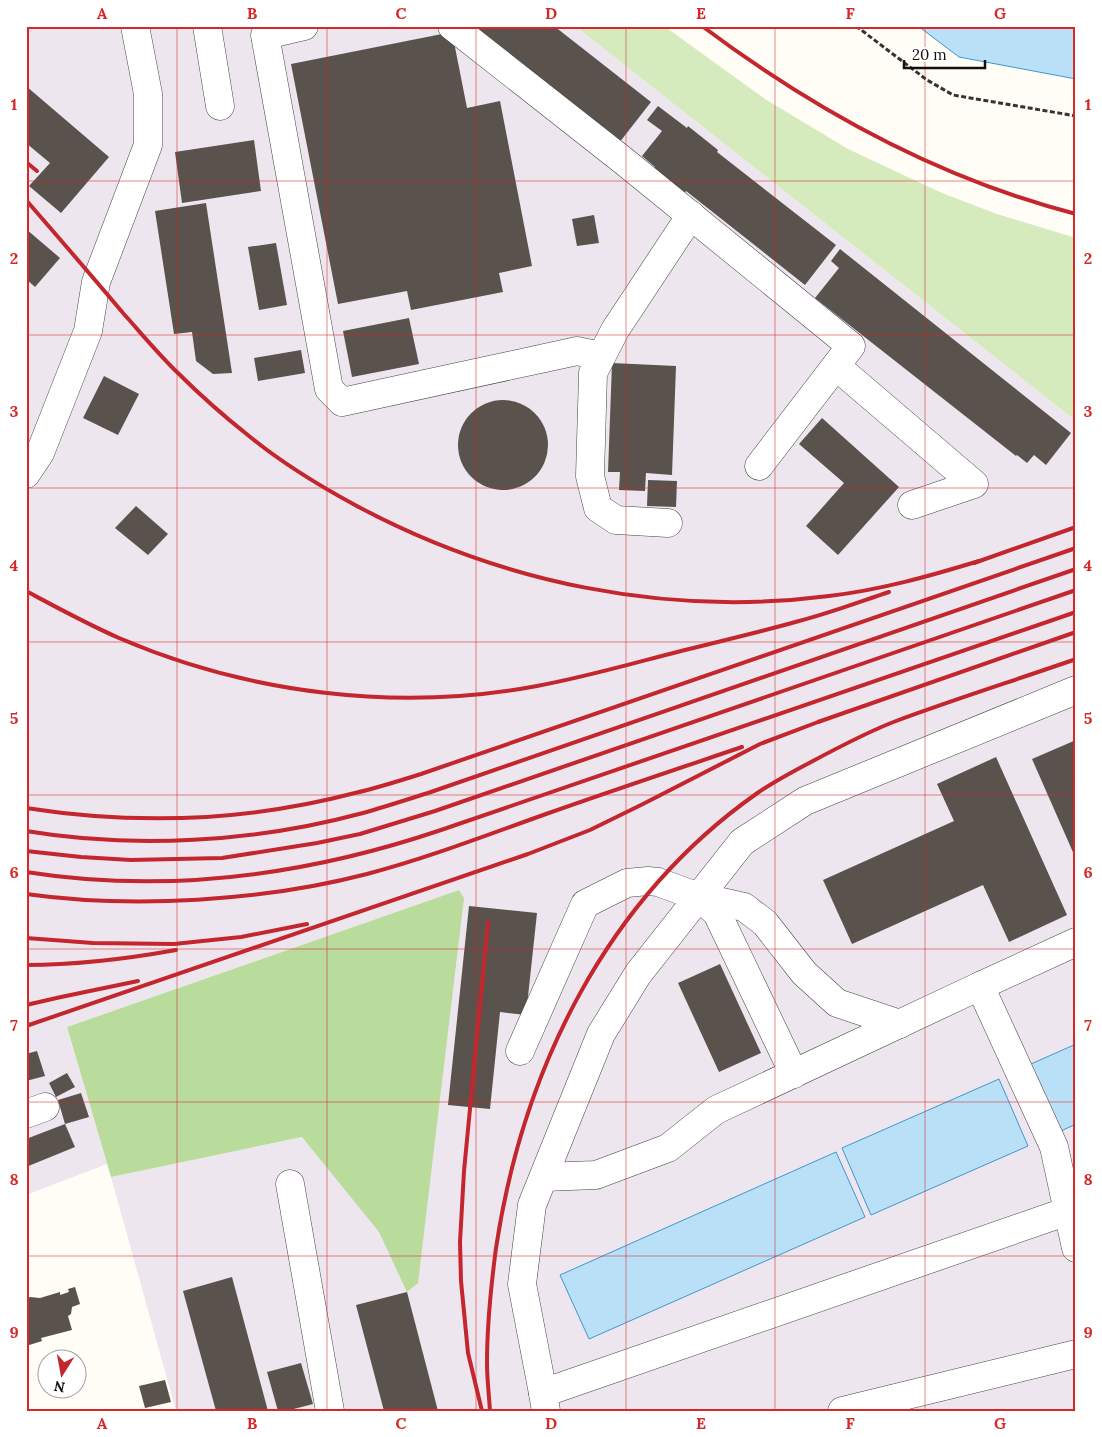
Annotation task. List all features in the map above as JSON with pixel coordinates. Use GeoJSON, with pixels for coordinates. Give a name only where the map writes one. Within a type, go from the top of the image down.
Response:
{"type":"FeatureCollection","features":[{"type":"Feature","properties":{"kind":"lane"},"geometry":{"type":"LineString","coordinates":[[26,474],[40,453],[88,331],[96,282],[148,145],[148,94],[135,26]]}},
{"type":"Feature","properties":{"kind":"lane"},"geometry":{"type":"LineString","coordinates":[[207,26],[220,106]]}},
{"type":"Feature","properties":{"kind":"lane"},"geometry":{"type":"LineString","coordinates":[[304,26],[264,31],[329,389],[342,402],[578,351],[602,356]]}},
{"type":"Feature","properties":{"kind":"lane"},"geometry":{"type":"LineString","coordinates":[[452,26],[625,162],[851,346],[759,466]]}},
{"type":"Feature","properties":{"kind":"lane"},"geometry":{"type":"LineString","coordinates":[[668,523],[616,520],[598,508],[590,476],[593,373],[615,330],[691,215]]}},
{"type":"Feature","properties":{"kind":"lane"},"geometry":{"type":"LineString","coordinates":[[836,366],[974,484],[912,506]]}},
{"type":"Feature","properties":{"kind":"lane"},"geometry":{"type":"LineString","coordinates":[[1068,1211],[544,1402],[522,1284],[532,1205],[601,1034],[638,974],[742,842],[805,801],[1076,690]]}},
{"type":"Feature","properties":{"kind":"lane"},"geometry":{"type":"LineString","coordinates":[[520,1051],[585,904],[627,883],[648,881],[658,882],[699,897],[744,907],[765,923],[804,973],[837,1003],[900,1024]]}},
{"type":"Feature","properties":{"kind":"lane"},"geometry":{"type":"LineString","coordinates":[[699,897],[717,914],[794,1074]]}},
{"type":"Feature","properties":{"kind":"lane"},"geometry":{"type":"LineString","coordinates":[[544,1176],[596,1175],[668,1148],[716,1110],[1076,942]]}},
{"type":"Feature","properties":{"kind":"lane"},"geometry":{"type":"LineString","coordinates":[[980,986],[1054,1147],[1076,1248]]}},
{"type":"Feature","properties":{"kind":"lane"},"geometry":{"type":"LineString","coordinates":[[290,1184],[330,1411]]}},
{"type":"Feature","properties":{"kind":"lane"},"geometry":{"type":"LineString","coordinates":[[842,1411],[1076,1354]]}},
{"type":"Feature","properties":{"kind":"path"},"geometry":{"type":"LineString","coordinates":[[856,26],[927,80],[953,95],[1076,116]]}},
{"type":"Feature","properties":{"kind":"shaded area"},"geometry":{"type":"Polygon","coordinates":[[[26,26],[575,26],[1076,421],[1076,1411],[176,1411],[111,1177],[302,1137],[459,890],[67,1027],[107,1164],[26,1195],[26,26]]]}},
{"type":"Feature","properties":{"kind":"green space"},"geometry":{"type":"Polygon","coordinates":[[[575,26],[664,26],[765,99],[848,149],[942,193],[997,214],[1076,238],[1076,421],[575,26]]]}},
{"type":"Feature","properties":{"kind":"green space"},"geometry":{"type":"Polygon","coordinates":[[[459,890],[464,898],[418,1283],[407,1292],[379,1232],[302,1137],[111,1177],[67,1027],[459,890]]]}},
{"type":"Feature","properties":{"kind":"water"},"geometry":{"type":"Polygon","coordinates":[[[918,26],[1076,26],[1076,79],[959,57],[918,26]]]}},
{"type":"Feature","properties":{"kind":"water"},"geometry":{"type":"Polygon","coordinates":[[[1076,1044],[1076,1124],[1061,1131],[1031,1064],[1076,1044]]]}},
{"type":"Feature","properties":{"kind":"water"},"geometry":{"type":"Polygon","coordinates":[[[999,1079],[1028,1146],[871,1215],[842,1148],[999,1079]]]}},
{"type":"Feature","properties":{"kind":"water"},"geometry":{"type":"Polygon","coordinates":[[[836,1152],[865,1217],[589,1339],[560,1275],[836,1152]]]}},
{"type":"Feature","properties":{"kind":"building"},"geometry":{"type":"Polygon","coordinates":[[[470,26],[554,26],[651,102],[619,143],[470,26]]]}},
{"type":"Feature","properties":{"kind":"building"},"geometry":{"type":"Polygon","coordinates":[[[452,32],[467,108],[500,101],[532,266],[499,273],[503,292],[411,310],[407,291],[338,304],[291,64],[452,32]]]}},
{"type":"Feature","properties":{"kind":"building"},"geometry":{"type":"Polygon","coordinates":[[[26,86],[109,157],[61,213],[29,186],[50,163],[26,143],[26,86]]]}},
{"type":"Feature","properties":{"kind":"building"},"geometry":{"type":"Polygon","coordinates":[[[658,106],[687,128],[688,126],[718,150],[717,152],[836,245],[805,285],[686,191],[684,194],[654,170],[655,167],[642,156],[662,131],[647,120],[658,106]]]}},
{"type":"Feature","properties":{"kind":"building"},"geometry":{"type":"Polygon","coordinates":[[[254,140],[261,191],[182,203],[175,152],[254,140]]]}},
{"type":"Feature","properties":{"kind":"building"},"geometry":{"type":"Polygon","coordinates":[[[206,203],[232,373],[213,374],[196,361],[192,332],[174,334],[155,211],[206,203]]]}},
{"type":"Feature","properties":{"kind":"building"},"geometry":{"type":"Polygon","coordinates":[[[594,215],[599,243],[577,246],[572,219],[594,215]]]}},
{"type":"Feature","properties":{"kind":"building"},"geometry":{"type":"Polygon","coordinates":[[[26,229],[60,258],[35,287],[26,279],[26,229]]]}},
{"type":"Feature","properties":{"kind":"building"},"geometry":{"type":"Polygon","coordinates":[[[276,243],[287,305],[259,310],[248,247],[276,243]]]}},
{"type":"Feature","properties":{"kind":"building"},"geometry":{"type":"Polygon","coordinates":[[[840,249],[1071,433],[1046,465],[1034,455],[1027,463],[1016,456],[815,298],[839,268],[831,261],[840,249]]]}},
{"type":"Feature","properties":{"kind":"building"},"geometry":{"type":"Polygon","coordinates":[[[409,318],[419,364],[352,377],[343,331],[409,318]]]}},
{"type":"Feature","properties":{"kind":"building"},"geometry":{"type":"Polygon","coordinates":[[[301,350],[305,373],[258,381],[254,358],[301,350]]]}},
{"type":"Feature","properties":{"kind":"building"},"geometry":{"type":"Polygon","coordinates":[[[612,363],[676,366],[672,475],[646,473],[645,491],[619,490],[620,472],[608,472],[612,363]]]}},
{"type":"Feature","properties":{"kind":"building"},"geometry":{"type":"Polygon","coordinates":[[[104,376],[139,394],[118,435],[83,418],[104,376]]]}},
{"type":"Feature","properties":{"kind":"building"},"geometry":{"type":"Polygon","coordinates":[[[494,400],[512,400],[528,407],[541,420],[548,436],[548,454],[541,470],[528,483],[512,490],[494,490],[478,483],[465,470],[458,454],[458,436],[465,420],[478,407],[494,400]]]}},
{"type":"Feature","properties":{"kind":"building"},"geometry":{"type":"Polygon","coordinates":[[[822,418],[899,487],[838,555],[806,526],[844,483],[799,444],[822,418]]]}},
{"type":"Feature","properties":{"kind":"building"},"geometry":{"type":"Polygon","coordinates":[[[648,480],[677,481],[676,507],[647,506],[648,480]]]}},
{"type":"Feature","properties":{"kind":"building"},"geometry":{"type":"Polygon","coordinates":[[[136,506],[168,534],[148,555],[115,528],[136,506]]]}},
{"type":"Feature","properties":{"kind":"building"},"geometry":{"type":"Polygon","coordinates":[[[1076,740],[1076,859],[1032,759],[1076,740]]]}},
{"type":"Feature","properties":{"kind":"building"},"geometry":{"type":"Polygon","coordinates":[[[996,757],[1067,915],[1009,942],[983,885],[852,944],[823,880],[954,821],[937,784],[996,757]]]}},
{"type":"Feature","properties":{"kind":"building"},"geometry":{"type":"Polygon","coordinates":[[[469,906],[537,913],[526,1015],[500,1012],[490,1109],[448,1105],[469,906]]]}},
{"type":"Feature","properties":{"kind":"building"},"geometry":{"type":"Polygon","coordinates":[[[720,964],[761,1053],[719,1072],[678,983],[720,964]]]}},
{"type":"Feature","properties":{"kind":"building"},"geometry":{"type":"Polygon","coordinates":[[[37,1051],[45,1076],[26,1081],[26,1054],[37,1051]]]}},
{"type":"Feature","properties":{"kind":"building"},"geometry":{"type":"Polygon","coordinates":[[[67,1073],[75,1087],[56,1097],[49,1083],[67,1073]]]}},
{"type":"Feature","properties":{"kind":"building"},"geometry":{"type":"Polygon","coordinates":[[[81,1093],[89,1117],[65,1124],[58,1100],[81,1093]]]}},
{"type":"Feature","properties":{"kind":"building"},"geometry":{"type":"Polygon","coordinates":[[[65,1124],[75,1147],[26,1167],[26,1139],[65,1124]]]}},
{"type":"Feature","properties":{"kind":"building"},"geometry":{"type":"Polygon","coordinates":[[[232,1277],[268,1411],[216,1411],[183,1291],[232,1277]]]}},
{"type":"Feature","properties":{"kind":"building"},"geometry":{"type":"Polygon","coordinates":[[[75,1287],[80,1304],[72,1307],[71,1314],[68,1316],[72,1330],[41,1338],[42,1341],[26,1346],[26,1299],[30,1297],[40,1298],[60,1292],[60,1295],[69,1292],[68,1289],[75,1287]]]}},
{"type":"Feature","properties":{"kind":"building"},"geometry":{"type":"Polygon","coordinates":[[[407,1292],[438,1411],[384,1411],[356,1305],[407,1292]]]}},
{"type":"Feature","properties":{"kind":"building"},"geometry":{"type":"Polygon","coordinates":[[[301,1363],[313,1404],[286,1411],[278,1411],[267,1372],[301,1363]]]}},
{"type":"Feature","properties":{"kind":"building"},"geometry":{"type":"Polygon","coordinates":[[[165,1380],[171,1402],[145,1408],[139,1386],[165,1380]]]}},
{"type":"Feature","properties":{"kind":"railway"},"geometry":{"type":"LineString","coordinates":[[702,26],[789,86],[880,138],[976,182],[1076,214]]}},
{"type":"Feature","properties":{"kind":"railway"},"geometry":{"type":"LineString","coordinates":[[26,162],[37,171]]}},
{"type":"Feature","properties":{"kind":"railway"},"geometry":{"type":"LineString","coordinates":[[26,200],[164,359],[204,398],[240,429],[287,464],[355,505],[410,532],[467,555],[526,574],[585,588],[646,597],[707,602],[768,601],[829,596],[905,582],[979,561]]}},
{"type":"Feature","properties":{"kind":"railway"},"geometry":{"type":"LineString","coordinates":[[974,563],[1076,527]]}},
{"type":"Feature","properties":{"kind":"railway"},"geometry":{"type":"LineString","coordinates":[[26,808],[108,817],[150,818],[233,815],[274,810],[363,791],[421,774],[1076,548]]}},
{"type":"Feature","properties":{"kind":"railway"},"geometry":{"type":"LineString","coordinates":[[26,831],[67,837],[109,840],[194,840],[278,831],[319,824],[385,807],[428,793],[1076,569]]}},
{"type":"Feature","properties":{"kind":"railway"},"geometry":{"type":"LineString","coordinates":[[26,851],[131,860],[222,858],[360,834],[435,811],[1076,590]]}},
{"type":"Feature","properties":{"kind":"railway"},"geometry":{"type":"LineString","coordinates":[[26,591],[119,638],[169,657],[220,673],[272,685],[325,693],[378,697],[484,694],[537,686],[784,625],[889,592]]}},
{"type":"Feature","properties":{"kind":"railway"},"geometry":{"type":"LineString","coordinates":[[26,872],[131,881],[184,880],[236,876],[340,859],[391,846],[441,830],[1076,612]]}},
{"type":"Feature","properties":{"kind":"railway"},"geometry":{"type":"LineString","coordinates":[[26,1026],[528,854],[590,830],[760,744],[1076,632]]}},
{"type":"Feature","properties":{"kind":"railway"},"geometry":{"type":"LineString","coordinates":[[490,1411],[487,1363],[488,1334],[496,1248],[509,1181],[527,1116],[551,1054],[580,994],[615,937],[656,884],[703,837],[756,794],[776,781],[843,745],[885,725],[1076,659]]}},
{"type":"Feature","properties":{"kind":"railway"},"geometry":{"type":"LineString","coordinates":[[26,894],[67,899],[110,901],[198,900],[285,891],[327,883],[390,868],[435,854],[742,747]]}},
{"type":"Feature","properties":{"kind":"railway"},"geometry":{"type":"LineString","coordinates":[[482,1411],[468,1353],[461,1281],[460,1242],[464,1171],[488,922]]}},
{"type":"Feature","properties":{"kind":"railway"},"geometry":{"type":"LineString","coordinates":[[26,938],[93,943],[174,944],[241,937],[307,924]]}},
{"type":"Feature","properties":{"kind":"railway"},"geometry":{"type":"LineString","coordinates":[[26,965],[101,961],[176,950]]}},
{"type":"Feature","properties":{"kind":"railway"},"geometry":{"type":"LineString","coordinates":[[26,1005],[138,981]]}}]}
